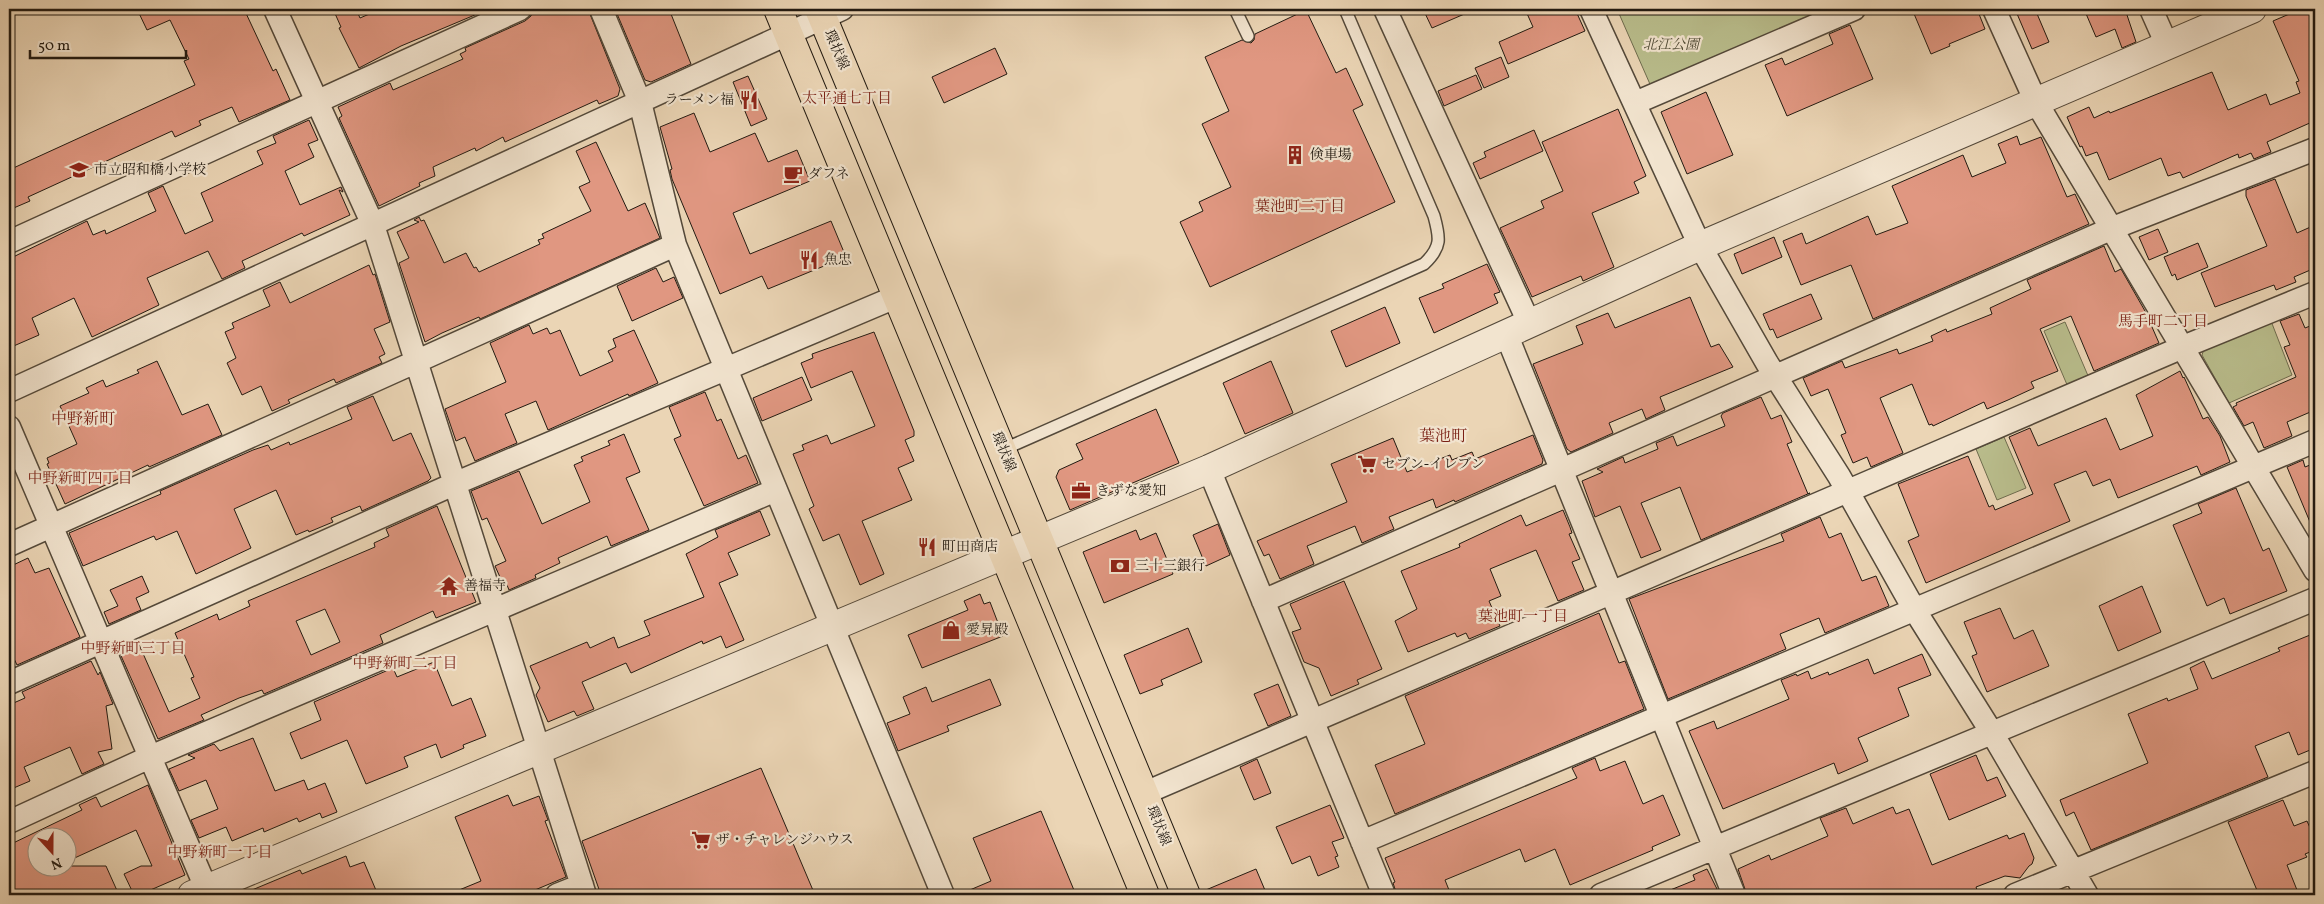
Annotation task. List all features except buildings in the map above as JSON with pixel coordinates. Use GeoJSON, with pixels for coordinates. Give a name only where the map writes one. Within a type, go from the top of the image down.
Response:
{"type":"FeatureCollection","features":[{"type":"Feature","properties":{"kind":"main road"},"geometry":{"type":"LineString","coordinates":[[778,9],[1145,895]]}},
{"type":"Feature","properties":{"kind":"main road","name":"環状線"},"geometry":{"type":"LineString","coordinates":[[828,12],[1002,450],[1186,895]]}},
{"type":"Feature","properties":{"kind":"street"},"geometry":{"type":"LineString","coordinates":[[275,9],[373,225],[493,610],[540,749],[583,890],[557,895]]}},
{"type":"Feature","properties":{"kind":"street"},"geometry":{"type":"LineString","coordinates":[[9,242],[520,9]]}},
{"type":"Feature","properties":{"kind":"street"},"geometry":{"type":"LineString","coordinates":[[601,9],[640,102],[676,245],[942,895]]}},
{"type":"Feature","properties":{"kind":"street"},"geometry":{"type":"LineString","coordinates":[[1385,9],[1518,330],[1562,471],[1734,895]]}},
{"type":"Feature","properties":{"kind":"street"},"geometry":{"type":"LineString","coordinates":[[1591,9],[1700,246],[1767,363],[1777,376],[1847,492],[1914,609],[1992,733],[2087,895]]}},
{"type":"Feature","properties":{"kind":"street"},"geometry":{"type":"LineString","coordinates":[[1635,104],[1854,9]]}},
{"type":"Feature","properties":{"kind":"street"},"geometry":{"type":"LineString","coordinates":[[1994,9],[2036,102],[2184,346],[2315,570]]}},
{"type":"Feature","properties":{"kind":"street"},"geometry":{"type":"LineString","coordinates":[[2151,9],[2167,45]]}},
{"type":"Feature","properties":{"kind":"street"},"geometry":{"type":"LineString","coordinates":[[9,427],[99,642],[150,757],[202,893],[540,749],[1209,469],[1700,246],[2252,9]]}},
{"type":"Feature","properties":{"kind":"street"},"geometry":{"type":"LineString","coordinates":[[9,391],[788,34],[828,12]]}},
{"type":"Feature","properties":{"kind":"street"},"geometry":{"type":"LineString","coordinates":[[1263,601],[2113,228],[2315,149]]}},
{"type":"Feature","properties":{"kind":"street"},"geometry":{"type":"LineString","coordinates":[[9,545],[676,245]]}},
{"type":"Feature","properties":{"kind":"street"},"geometry":{"type":"LineString","coordinates":[[1145,793],[2184,346],[2315,293]]}},
{"type":"Feature","properties":{"kind":"street"},"geometry":{"type":"LineString","coordinates":[[9,683],[454,484],[898,296]]}},
{"type":"Feature","properties":{"kind":"street"},"geometry":{"type":"LineString","coordinates":[[1362,842],[2315,441]]}},
{"type":"Feature","properties":{"kind":"street"},"geometry":{"type":"LineString","coordinates":[[1209,469],[1384,895]]}},
{"type":"Feature","properties":{"kind":"street"},"geometry":{"type":"LineString","coordinates":[[9,822],[150,757],[776,490]]}},
{"type":"Feature","properties":{"kind":"street"},"geometry":{"type":"LineString","coordinates":[[1601,895],[2315,599]]}},
{"type":"Feature","properties":{"kind":"street"},"geometry":{"type":"LineString","coordinates":[[2015,895],[2315,772]]}},
{"type":"Feature","properties":{"kind":"lane"},"geometry":{"type":"LineString","coordinates":[[1235,9],[1248,36]]}},
{"type":"Feature","properties":{"kind":"lane"},"geometry":{"type":"LineString","coordinates":[[1002,450],[1424,264],[1435,254],[1440,236],[1434,216],[1345,9]]}},
{"type":"Feature","properties":{"kind":"green space","name":"北江公園"},"geometry":{"type":"Polygon","coordinates":[[[1617,9],[1840,9],[1653,91],[1617,9]]]}},
{"type":"Feature","properties":{"kind":"green space"},"geometry":{"type":"Polygon","coordinates":[[[2271,321],[2292,375],[2229,403],[2202,355],[2204,349],[2271,321]]]}},
{"type":"Feature","properties":{"kind":"green space"},"geometry":{"type":"Polygon","coordinates":[[[2065,322],[2089,378],[2068,387],[2044,331],[2065,322]]]}},
{"type":"Feature","properties":{"kind":"green space"},"geometry":{"type":"Polygon","coordinates":[[[2004,437],[2026,488],[1997,500],[1976,449],[2004,437]]]}},
{"type":"Feature","properties":{"kind":"place","name":"ラーメン福"},"geometry":{"type":"Point","coordinates":[749,100]}},
{"type":"Feature","properties":{"kind":"place","name":"倹車場"},"geometry":{"type":"Point","coordinates":[1295,155]}},
{"type":"Feature","properties":{"kind":"place","name":"市立昭和橋小学校"},"geometry":{"type":"Point","coordinates":[79,170]}},
{"type":"Feature","properties":{"kind":"place","name":"ダフネ"},"geometry":{"type":"Point","coordinates":[793,174]}},
{"type":"Feature","properties":{"kind":"place","name":"魚忠"},"geometry":{"type":"Point","coordinates":[809,260]}},
{"type":"Feature","properties":{"kind":"place","name":"セブン-イレブン"},"geometry":{"type":"Point","coordinates":[1367,464]}},
{"type":"Feature","properties":{"kind":"place","name":"きずな愛知"},"geometry":{"type":"Point","coordinates":[1081,491]}},
{"type":"Feature","properties":{"kind":"place","name":"町田商店"},"geometry":{"type":"Point","coordinates":[927,547]}},
{"type":"Feature","properties":{"kind":"place","name":"三十三銀行"},"geometry":{"type":"Point","coordinates":[1120,566]}},
{"type":"Feature","properties":{"kind":"place","name":"善福寺"},"geometry":{"type":"Point","coordinates":[449,586]}},
{"type":"Feature","properties":{"kind":"place","name":"愛昇殿"},"geometry":{"type":"Point","coordinates":[951,630]}},
{"type":"Feature","properties":{"kind":"place","name":"ザ・チャレンジハウス"},"geometry":{"type":"Point","coordinates":[701,840]}},
{"type":"Feature","properties":{"kind":"district","name":"太平通七丁目"},"geometry":{"type":"Point","coordinates":[847,99]}},
{"type":"Feature","properties":{"kind":"district","name":"葉池町二丁目"},"geometry":{"type":"Point","coordinates":[1300,207]}},
{"type":"Feature","properties":{"kind":"district","name":"馬手町二丁目"},"geometry":{"type":"Point","coordinates":[2163,322]}},
{"type":"Feature","properties":{"kind":"district","name":"中野新町"},"geometry":{"type":"Point","coordinates":[83,420]}},
{"type":"Feature","properties":{"kind":"district","name":"葉池町"},"geometry":{"type":"Point","coordinates":[1443,437]}},
{"type":"Feature","properties":{"kind":"district","name":"中野新町四丁目"},"geometry":{"type":"Point","coordinates":[80,479]}},
{"type":"Feature","properties":{"kind":"district","name":"葉池町一丁目"},"geometry":{"type":"Point","coordinates":[1523,617]}},
{"type":"Feature","properties":{"kind":"district","name":"中野新町三丁目"},"geometry":{"type":"Point","coordinates":[133,649]}},
{"type":"Feature","properties":{"kind":"district","name":"中野新町二丁目"},"geometry":{"type":"Point","coordinates":[405,664]}},
{"type":"Feature","properties":{"kind":"district","name":"中野新町一丁目"},"geometry":{"type":"Point","coordinates":[220,853]}}]}
